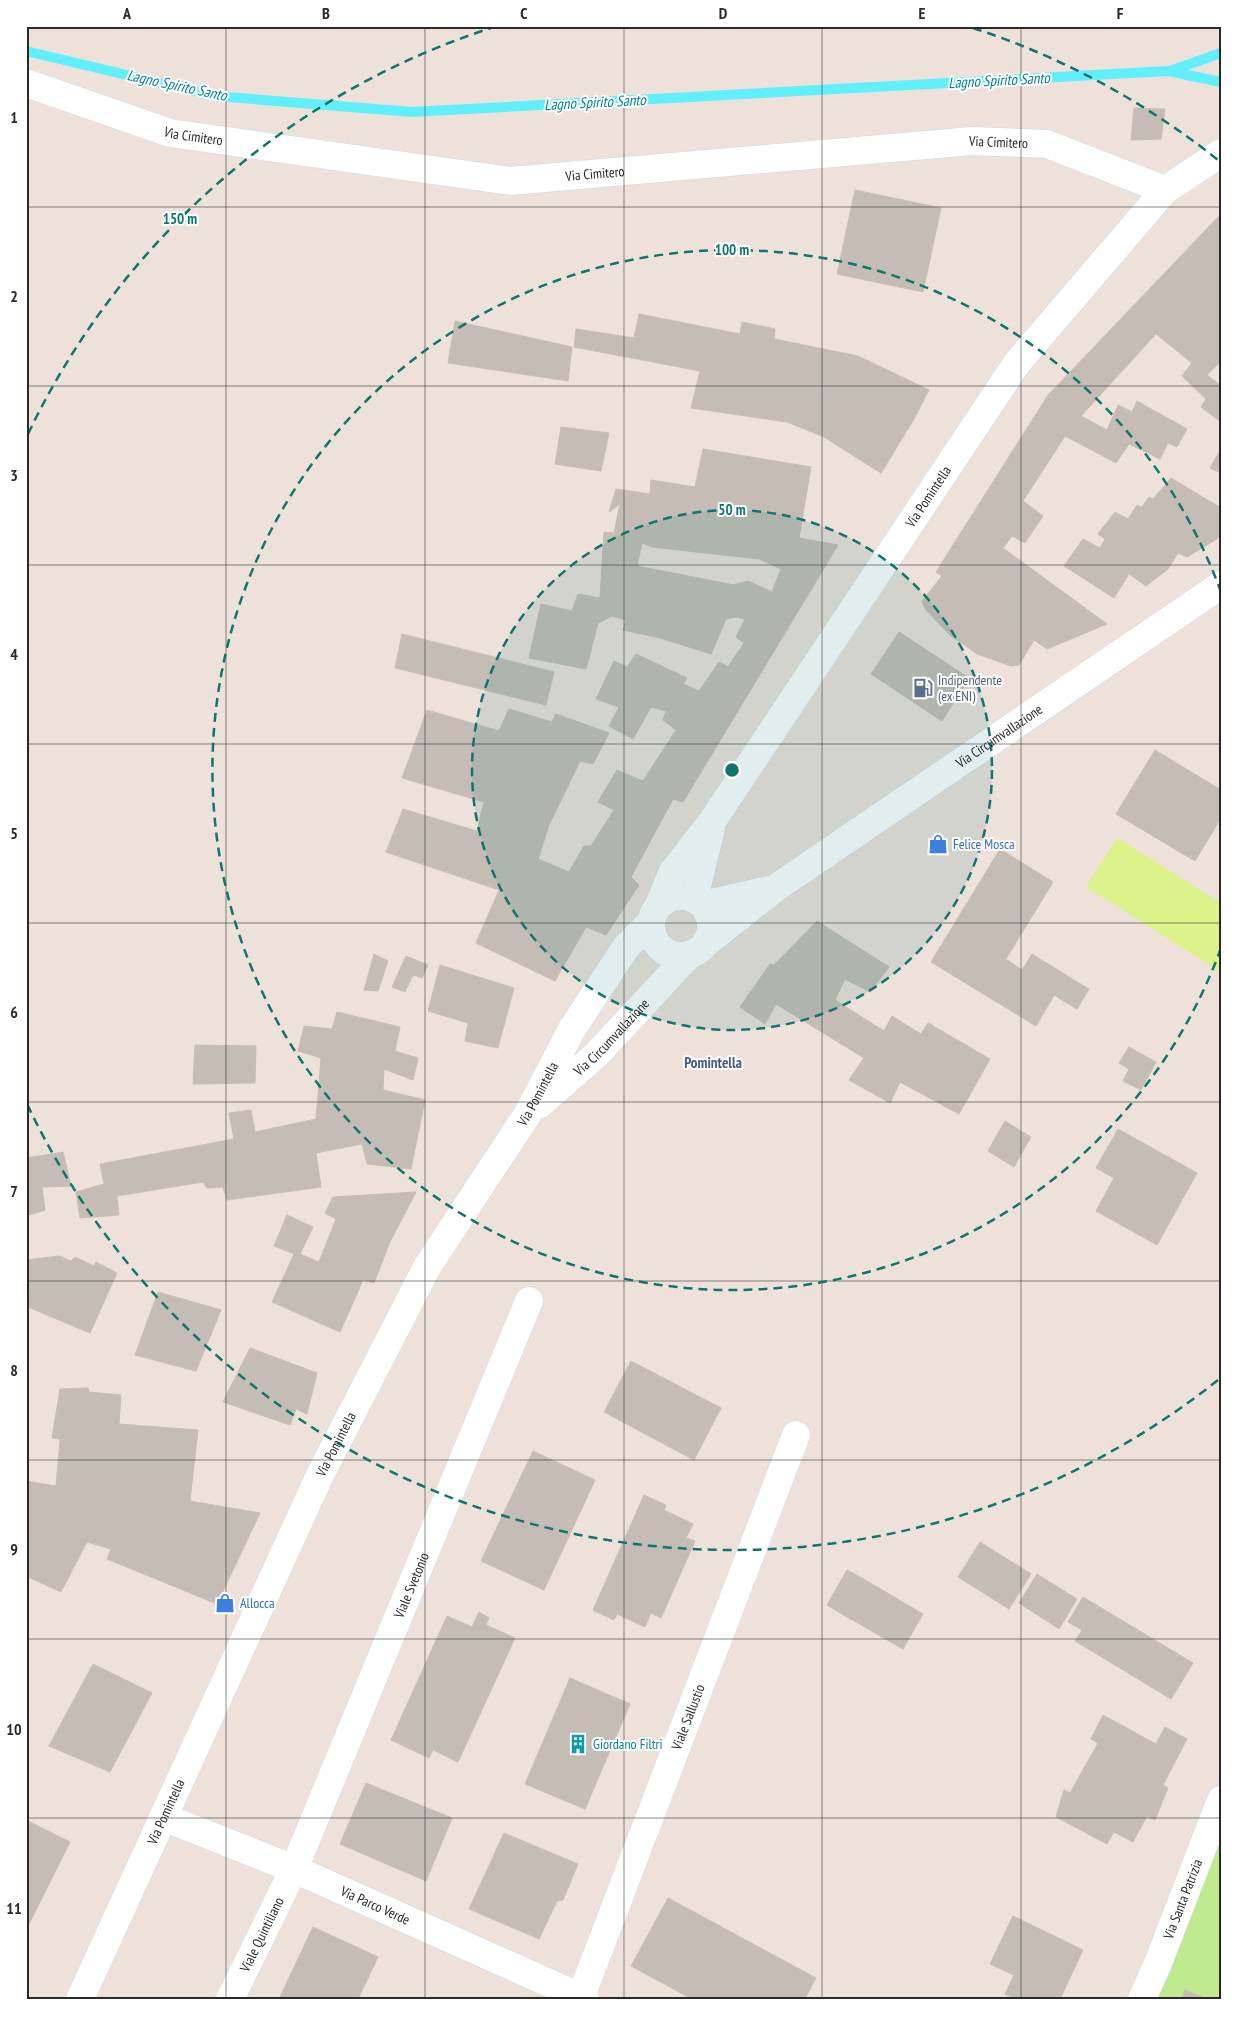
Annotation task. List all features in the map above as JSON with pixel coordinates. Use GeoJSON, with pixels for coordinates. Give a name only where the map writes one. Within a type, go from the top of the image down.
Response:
{"type":"FeatureCollection","features":[{"type":"Feature","properties":{"kind":"street","name":"Via Cimitero"},"geometry":{"type":"LineString","coordinates":[[26,83],[170,133],[510,181],[972,142],[1047,144],[1165,190]]}},
{"type":"Feature","properties":{"kind":"street","name":"Via Pomintella"},"geometry":{"type":"LineString","coordinates":[[80,1999],[320,1475],[426,1267],[527,1115],[572,1029],[626,947],[655,914],[672,872],[713,820],[1017,363],[1165,190],[1221,153]]}},
{"type":"Feature","properties":{"kind":"street","name":"Via Circumvallazione"},"geometry":{"type":"LineString","coordinates":[[527,1115],[596,1055],[698,949],[777,887],[1221,585]]}},
{"type":"Feature","properties":{"kind":"street","name":"Via Pomintella"},"geometry":{"type":"LineString","coordinates":[[698,902],[713,820]]}},
{"type":"Feature","properties":{"kind":"street","name":"Via Circumvallazione"},"geometry":{"type":"LineString","coordinates":[[698,902],[777,887]]}},
{"type":"Feature","properties":{"kind":"street"},"geometry":{"type":"LineString","coordinates":[[676,896],[698,902],[711,923],[711,934],[698,949],[680,956],[661,949],[655,942],[655,914],[676,896]]}},
{"type":"Feature","properties":{"kind":"street","name":"Viale Svetonio"},"geometry":{"type":"LineString","coordinates":[[294,1869],[529,1301]]}},
{"type":"Feature","properties":{"kind":"street","name":"Viale Sallustio"},"geometry":{"type":"LineString","coordinates":[[582,1998],[796,1435]]}},
{"type":"Feature","properties":{"kind":"street","name":"Via Santa Patrizia"},"geometry":{"type":"LineString","coordinates":[[1142,1999],[1158,1963],[1221,1800]]}},
{"type":"Feature","properties":{"kind":"street","name":"Via Parco Verde"},"geometry":{"type":"LineString","coordinates":[[164,1817],[294,1869],[582,1998]]}},
{"type":"Feature","properties":{"kind":"street","name":"Viale Quintiliano"},"geometry":{"type":"LineString","coordinates":[[230,1999],[294,1869]]}},
{"type":"Feature","properties":{"kind":"green space"},"geometry":{"type":"Polygon","coordinates":[[[1117,838],[1221,903],[1221,972],[1086,887],[1117,838]]]}},
{"type":"Feature","properties":{"kind":"green space"},"geometry":{"type":"Polygon","coordinates":[[[1221,1782],[1221,1999],[1132,1999],[1194,1864],[1221,1782]]]}},
{"type":"Feature","properties":{"kind":"building"},"geometry":{"type":"Polygon","coordinates":[[[1134,108],[1165,109],[1161,139],[1131,140],[1134,108]]]}},
{"type":"Feature","properties":{"kind":"building"},"geometry":{"type":"Polygon","coordinates":[[[855,190],[941,208],[923,292],[837,274],[855,190]]]}},
{"type":"Feature","properties":{"kind":"building"},"geometry":{"type":"Polygon","coordinates":[[[1221,214],[1221,361],[1207,375],[1221,386],[1221,422],[1201,407],[1206,399],[1182,376],[1192,363],[1156,334],[1081,416],[1107,430],[1118,405],[1132,412],[1137,401],[1187,429],[1177,447],[1168,443],[1160,459],[1129,444],[1116,463],[1065,436],[1023,501],[1043,516],[1025,543],[1012,536],[1003,548],[1107,624],[1047,649],[936,572],[1048,395],[1221,214]]]}},
{"type":"Feature","properties":{"kind":"building"},"geometry":{"type":"Polygon","coordinates":[[[639,314],[740,334],[742,322],[775,329],[774,339],[858,356],[929,390],[914,419],[881,473],[824,437],[787,422],[691,408],[700,371],[574,347],[576,329],[634,338],[639,314]]]}},
{"type":"Feature","properties":{"kind":"building"},"geometry":{"type":"Polygon","coordinates":[[[455,321],[572,347],[568,381],[448,363],[455,321]]]}},
{"type":"Feature","properties":{"kind":"building"},"geometry":{"type":"Polygon","coordinates":[[[561,427],[609,433],[601,471],[555,464],[561,427]]]}},
{"type":"Feature","properties":{"kind":"building"},"geometry":{"type":"Polygon","coordinates":[[[703,449],[811,467],[799,538],[838,545],[683,802],[673,799],[631,877],[639,885],[606,935],[586,927],[555,981],[476,943],[499,890],[386,852],[403,809],[477,831],[484,802],[402,778],[427,710],[499,731],[509,709],[552,722],[556,714],[609,733],[593,764],[580,761],[549,825],[538,859],[569,872],[584,846],[591,846],[614,810],[598,802],[617,770],[643,781],[676,730],[663,720],[666,711],[651,707],[633,739],[609,726],[619,707],[596,699],[614,661],[627,667],[636,654],[687,678],[683,684],[699,691],[719,662],[728,667],[744,643],[736,637],[745,619],[737,617],[726,619],[711,654],[660,638],[623,630],[626,620],[612,616],[598,623],[586,669],[529,658],[541,604],[572,611],[578,594],[600,598],[604,532],[614,533],[620,504],[609,512],[616,489],[650,494],[651,480],[695,487],[703,449]],[[642,543],[637,566],[734,585],[748,581],[772,592],[781,569],[759,559],[652,547],[642,543]]]}},
{"type":"Feature","properties":{"kind":"building"},"geometry":{"type":"Polygon","coordinates":[[[1221,449],[1221,473],[1210,468],[1221,449]]]}},
{"type":"Feature","properties":{"kind":"building"},"geometry":{"type":"Polygon","coordinates":[[[1171,478],[1221,508],[1221,533],[1217,539],[1187,557],[1178,553],[1168,569],[1146,586],[1129,574],[1114,598],[1064,566],[1083,539],[1100,548],[1105,539],[1098,534],[1115,512],[1128,519],[1137,505],[1142,507],[1149,497],[1153,499],[1171,478]]]}},
{"type":"Feature","properties":{"kind":"building"},"geometry":{"type":"Polygon","coordinates":[[[942,576],[1034,640],[1019,665],[1011,666],[977,654],[950,635],[925,609],[922,601],[942,576]]]}},
{"type":"Feature","properties":{"kind":"building"},"geometry":{"type":"Polygon","coordinates":[[[899,632],[969,678],[942,721],[871,674],[899,632]]]}},
{"type":"Feature","properties":{"kind":"building"},"geometry":{"type":"Polygon","coordinates":[[[402,634],[554,672],[546,705],[395,668],[402,634]]]}},
{"type":"Feature","properties":{"kind":"building"},"geometry":{"type":"Polygon","coordinates":[[[1155,750],[1221,790],[1221,818],[1195,861],[1116,814],[1155,750]]]}},
{"type":"Feature","properties":{"kind":"building"},"geometry":{"type":"Polygon","coordinates":[[[1000,849],[1053,882],[1006,959],[1022,970],[1032,954],[1066,975],[1036,1026],[931,962],[1000,849]]]}},
{"type":"Feature","properties":{"kind":"building"},"geometry":{"type":"Polygon","coordinates":[[[817,921],[889,967],[870,992],[845,979],[835,1000],[884,1031],[892,1016],[921,1034],[928,1023],[990,1059],[959,1114],[900,1082],[890,1103],[849,1080],[864,1058],[776,1004],[765,1024],[740,1007],[770,964],[774,965],[817,921]]]}},
{"type":"Feature","properties":{"kind":"building"},"geometry":{"type":"Polygon","coordinates":[[[374,954],[388,961],[378,991],[364,990],[374,954]]]}},
{"type":"Feature","properties":{"kind":"building"},"geometry":{"type":"Polygon","coordinates":[[[406,956],[428,965],[422,978],[413,975],[405,992],[392,987],[406,956]]]}},
{"type":"Feature","properties":{"kind":"building"},"geometry":{"type":"Polygon","coordinates":[[[440,965],[514,988],[498,1048],[465,1041],[468,1023],[428,1011],[440,965]]]}},
{"type":"Feature","properties":{"kind":"building"},"geometry":{"type":"Polygon","coordinates":[[[1066,975],[1089,989],[1077,1009],[1054,995],[1066,975]]]}},
{"type":"Feature","properties":{"kind":"building"},"geometry":{"type":"Polygon","coordinates":[[[337,1012],[400,1027],[395,1051],[418,1058],[413,1080],[384,1069],[383,1090],[425,1100],[411,1169],[367,1164],[362,1144],[316,1153],[321,1187],[227,1200],[223,1187],[207,1188],[203,1182],[117,1196],[119,1215],[80,1218],[76,1192],[104,1184],[100,1164],[234,1139],[229,1113],[251,1110],[255,1132],[316,1119],[321,1058],[298,1051],[304,1026],[332,1029],[337,1012]]]}},
{"type":"Feature","properties":{"kind":"building"},"geometry":{"type":"Polygon","coordinates":[[[195,1045],[256,1046],[255,1083],[193,1084],[195,1045]]]}},
{"type":"Feature","properties":{"kind":"building"},"geometry":{"type":"Polygon","coordinates":[[[1129,1047],[1156,1062],[1141,1090],[1123,1081],[1129,1069],[1119,1063],[1129,1047]]]}},
{"type":"Feature","properties":{"kind":"building"},"geometry":{"type":"Polygon","coordinates":[[[1005,1121],[1031,1137],[1014,1167],[988,1151],[1005,1121]]]}},
{"type":"Feature","properties":{"kind":"building"},"geometry":{"type":"Polygon","coordinates":[[[1118,1129],[1197,1173],[1157,1245],[1096,1211],[1114,1178],[1096,1168],[1118,1129]]]}},
{"type":"Feature","properties":{"kind":"building"},"geometry":{"type":"Polygon","coordinates":[[[63,1152],[71,1186],[42,1187],[45,1210],[26,1216],[26,1158],[63,1152]]]}},
{"type":"Feature","properties":{"kind":"building"},"geometry":{"type":"Polygon","coordinates":[[[416,1192],[390,1242],[374,1283],[363,1280],[340,1332],[272,1302],[294,1254],[274,1246],[287,1215],[313,1227],[300,1254],[319,1262],[336,1219],[325,1213],[333,1197],[416,1192]]]}},
{"type":"Feature","properties":{"kind":"building"},"geometry":{"type":"Polygon","coordinates":[[[59,1256],[71,1261],[75,1257],[94,1266],[96,1262],[117,1273],[90,1333],[28,1307],[26,1309],[26,1260],[59,1256]]]}},
{"type":"Feature","properties":{"kind":"building"},"geometry":{"type":"Polygon","coordinates":[[[158,1292],[221,1310],[196,1371],[135,1355],[158,1292]]]}},
{"type":"Feature","properties":{"kind":"building"},"geometry":{"type":"Polygon","coordinates":[[[250,1348],[317,1373],[307,1414],[296,1409],[290,1425],[223,1402],[250,1348]]]}},
{"type":"Feature","properties":{"kind":"building"},"geometry":{"type":"Polygon","coordinates":[[[631,1361],[721,1408],[694,1460],[604,1412],[631,1361]]]}},
{"type":"Feature","properties":{"kind":"building"},"geometry":{"type":"Polygon","coordinates":[[[88,1388],[89,1392],[121,1395],[119,1424],[198,1430],[190,1501],[260,1513],[217,1604],[107,1559],[111,1549],[87,1542],[61,1592],[26,1576],[26,1481],[56,1486],[60,1439],[52,1438],[60,1389],[88,1388]]]}},
{"type":"Feature","properties":{"kind":"building"},"geometry":{"type":"Polygon","coordinates":[[[533,1451],[595,1480],[544,1590],[481,1561],[533,1451]]]}},
{"type":"Feature","properties":{"kind":"building"},"geometry":{"type":"Polygon","coordinates":[[[644,1495],[666,1505],[664,1510],[693,1524],[686,1538],[695,1541],[661,1618],[651,1613],[645,1627],[617,1614],[614,1620],[593,1610],[644,1495]]]}},
{"type":"Feature","properties":{"kind":"building"},"geometry":{"type":"Polygon","coordinates":[[[980,1542],[1031,1574],[1009,1609],[958,1577],[980,1542]]]}},
{"type":"Feature","properties":{"kind":"building"},"geometry":{"type":"Polygon","coordinates":[[[847,1570],[862,1578],[842,1614],[827,1605],[847,1570]]]}},
{"type":"Feature","properties":{"kind":"building"},"geometry":{"type":"Polygon","coordinates":[[[1037,1574],[1077,1599],[1059,1629],[1019,1603],[1037,1574]]]}},
{"type":"Feature","properties":{"kind":"building"},"geometry":{"type":"Polygon","coordinates":[[[862,1578],[923,1614],[903,1649],[842,1614],[862,1578]]]}},
{"type":"Feature","properties":{"kind":"building"},"geometry":{"type":"Polygon","coordinates":[[[1083,1597],[1193,1663],[1171,1699],[1075,1641],[1082,1630],[1068,1622],[1083,1597]]]}},
{"type":"Feature","properties":{"kind":"building"},"geometry":{"type":"Polygon","coordinates":[[[479,1612],[489,1618],[486,1625],[515,1638],[458,1762],[433,1750],[429,1758],[391,1740],[447,1616],[472,1627],[479,1612]]]}},
{"type":"Feature","properties":{"kind":"building"},"geometry":{"type":"Polygon","coordinates":[[[93,1664],[152,1693],[110,1772],[49,1746],[93,1664]]]}},
{"type":"Feature","properties":{"kind":"building","name":"Giordano Filtri"},"geometry":{"type":"Polygon","coordinates":[[[570,1678],[630,1704],[585,1809],[525,1784],[570,1678]]]}},
{"type":"Feature","properties":{"kind":"building"},"geometry":{"type":"Polygon","coordinates":[[[1103,1715],[1156,1744],[1165,1727],[1187,1739],[1163,1785],[1168,1788],[1155,1820],[1147,1816],[1133,1842],[1114,1832],[1107,1844],[1056,1817],[1064,1790],[1070,1793],[1098,1743],[1091,1739],[1103,1715]]]}},
{"type":"Feature","properties":{"kind":"building"},"geometry":{"type":"Polygon","coordinates":[[[366,1783],[452,1818],[426,1881],[340,1844],[366,1783]]]}},
{"type":"Feature","properties":{"kind":"building"},"geometry":{"type":"Polygon","coordinates":[[[26,1820],[70,1842],[26,1930],[26,1820]]]}},
{"type":"Feature","properties":{"kind":"building"},"geometry":{"type":"Polygon","coordinates":[[[504,1833],[578,1864],[563,1900],[557,1901],[539,1939],[469,1909],[504,1833]]]}},
{"type":"Feature","properties":{"kind":"building"},"geometry":{"type":"Polygon","coordinates":[[[668,1898],[816,1978],[805,1999],[692,1999],[631,1966],[668,1898]]]}},
{"type":"Feature","properties":{"kind":"building"},"geometry":{"type":"Polygon","coordinates":[[[1013,1916],[1083,1950],[1060,1999],[1015,1999],[1005,1994],[1014,1975],[990,1964],[1013,1916]]]}},
{"type":"Feature","properties":{"kind":"building"},"geometry":{"type":"Polygon","coordinates":[[[313,1927],[378,1957],[358,1999],[279,1999],[313,1927]]]}},
{"type":"Feature","properties":{"kind":"building"},"geometry":{"type":"Polygon","coordinates":[[[1185,1990],[1207,1999],[1182,1999],[1185,1990]]]}},
{"type":"Feature","properties":{"kind":"waterway","name":"Lagno Spirito Santo"},"geometry":{"type":"LineString","coordinates":[[26,51],[215,96],[412,112],[1168,71],[1221,82]]}},
{"type":"Feature","properties":{"kind":"waterway"},"geometry":{"type":"LineString","coordinates":[[1170,71],[1221,53]]}},
{"type":"Feature","properties":{"kind":"place","name":"Indipendente (ex ENI)"},"geometry":{"type":"Point","coordinates":[923,688]}},
{"type":"Feature","properties":{"kind":"place","name":"Felice Mosca"},"geometry":{"type":"Point","coordinates":[938,844]}},
{"type":"Feature","properties":{"kind":"place","name":"Allocca"},"geometry":{"type":"Point","coordinates":[225,1603]}},
{"type":"Feature","properties":{"kind":"place","name":"Giordano Filtri"},"geometry":{"type":"Point","coordinates":[578,1744]}},
{"type":"Feature","properties":{"kind":"district","name":"Pomintella"},"geometry":{"type":"Point","coordinates":[713,1062]}}]}
